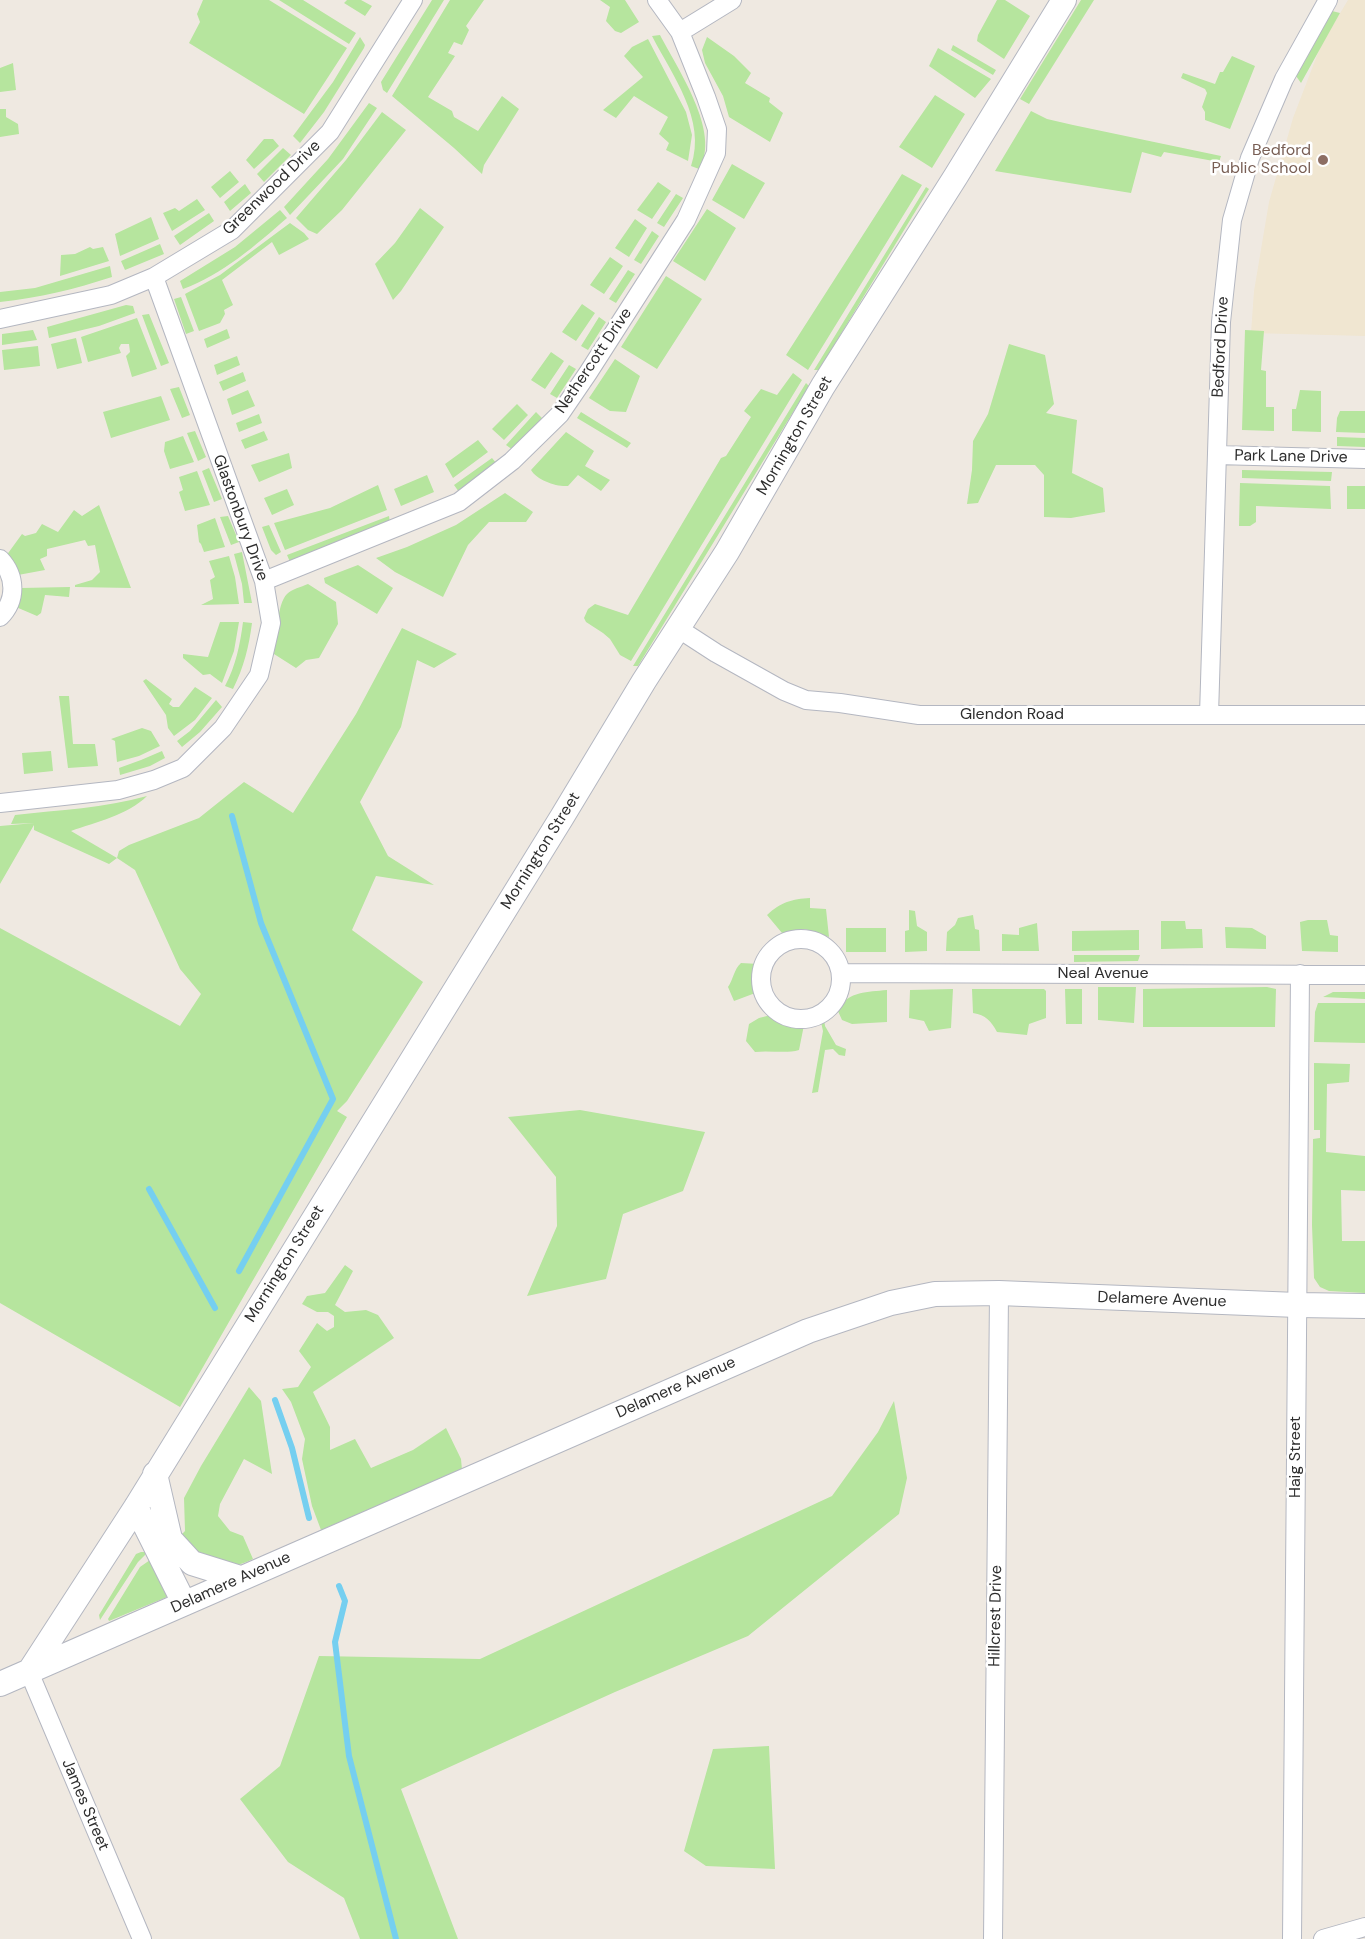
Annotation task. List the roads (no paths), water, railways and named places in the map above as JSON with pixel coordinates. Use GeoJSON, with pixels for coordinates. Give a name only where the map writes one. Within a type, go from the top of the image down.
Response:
{"type":"FeatureCollection","features":[{"type":"Feature","properties":{"kind":"main road","name":"Mornington Street"},"geometry":{"type":"LineString","coordinates":[[29,1672],[136,1507],[562,818],[644,681],[751,512],[823,386],[1064,0]]}},
{"type":"Feature","properties":{"kind":"main road","name":"Delamere Avenue"},"geometry":{"type":"LineString","coordinates":[[29,1672],[808,1331],[891,1303],[935,1294],[999,1293],[1365,1306]]}},
{"type":"Feature","properties":{"kind":"main road"},"geometry":{"type":"LineString","coordinates":[[155,1474],[170,1539],[192,1563],[240,1578]]}},
{"type":"Feature","properties":{"kind":"main road"},"geometry":{"type":"LineString","coordinates":[[136,1507],[184,1603]]}},
{"type":"Feature","properties":{"kind":"main road"},"geometry":{"type":"LineString","coordinates":[[0,1684],[29,1672]]}},
{"type":"Feature","properties":{"kind":"street","name":"Greenwood Drive"},"geometry":{"type":"LineString","coordinates":[[0,319],[111,295],[154,277],[232,230],[330,132],[413,0]]}},
{"type":"Feature","properties":{"kind":"street","name":"Nethercott Drive"},"geometry":{"type":"LineString","coordinates":[[264,581],[459,502],[503,470],[560,414],[686,220],[716,153],[717,129],[680,32],[657,0]]}},
{"type":"Feature","properties":{"kind":"street"},"geometry":{"type":"LineString","coordinates":[[680,32],[732,0]]}},
{"type":"Feature","properties":{"kind":"street","name":"Bedford Drive"},"geometry":{"type":"LineString","coordinates":[[1209,715],[1221,322],[1232,220],[1250,158],[1284,79],[1328,0]]}},
{"type":"Feature","properties":{"kind":"street","name":"Glastonbury Drive"},"geometry":{"type":"LineString","coordinates":[[0,803],[118,790],[154,780],[183,768],[223,728],[258,675],[271,623],[264,581],[154,277]]}},
{"type":"Feature","properties":{"kind":"street","name":"Park Lane Drive"},"geometry":{"type":"LineString","coordinates":[[1217,455],[1365,459]]}},
{"type":"Feature","properties":{"kind":"street"},"geometry":{"type":"LineString","coordinates":[[0,558],[7,566],[12,579],[12,598],[0,617]]}},
{"type":"Feature","properties":{"kind":"street","name":"Glendon Road"},"geometry":{"type":"LineString","coordinates":[[679,628],[736,664],[784,691],[806,700],[919,715],[1365,715]]}},
{"type":"Feature","properties":{"kind":"street"},"geometry":{"type":"LineString","coordinates":[[796,939],[813,940],[825,947],[835,957],[841,973],[841,987],[836,1000],[814,1017],[800,1019],[785,1016],[766,999],[761,986],[761,971],[766,958],[783,943],[796,939]]}},
{"type":"Feature","properties":{"kind":"street","name":"Neal Avenue"},"geometry":{"type":"LineString","coordinates":[[841,973],[1365,975]]}},
{"type":"Feature","properties":{"kind":"street","name":"Haig Street"},"geometry":{"type":"LineString","coordinates":[[1292,1939],[1300,974]]}},
{"type":"Feature","properties":{"kind":"street","name":"Hillcrest Drive"},"geometry":{"type":"LineString","coordinates":[[993,1939],[999,1293]]}},
{"type":"Feature","properties":{"kind":"street","name":"James Street"},"geometry":{"type":"LineString","coordinates":[[29,1672],[142,1939]]}},
{"type":"Feature","properties":{"kind":"street"},"geometry":{"type":"LineString","coordinates":[[1323,1939],[1365,1927]]}},
{"type":"Feature","properties":{"kind":"waterway"},"geometry":{"type":"LineString","coordinates":[[232,816],[261,923],[333,1099],[239,1271]]}},
{"type":"Feature","properties":{"kind":"waterway"},"geometry":{"type":"LineString","coordinates":[[149,1189],[215,1308]]}},
{"type":"Feature","properties":{"kind":"waterway"},"geometry":{"type":"LineString","coordinates":[[275,1400],[292,1448],[309,1518]]}},
{"type":"Feature","properties":{"kind":"waterway"},"geometry":{"type":"LineString","coordinates":[[339,1586],[345,1601],[335,1642],[349,1756],[396,1939]]}},
{"type":"Feature","properties":{"kind":"place","name":"Bedford Public School"},"geometry":{"type":"Point","coordinates":[1323,160]}}]}
